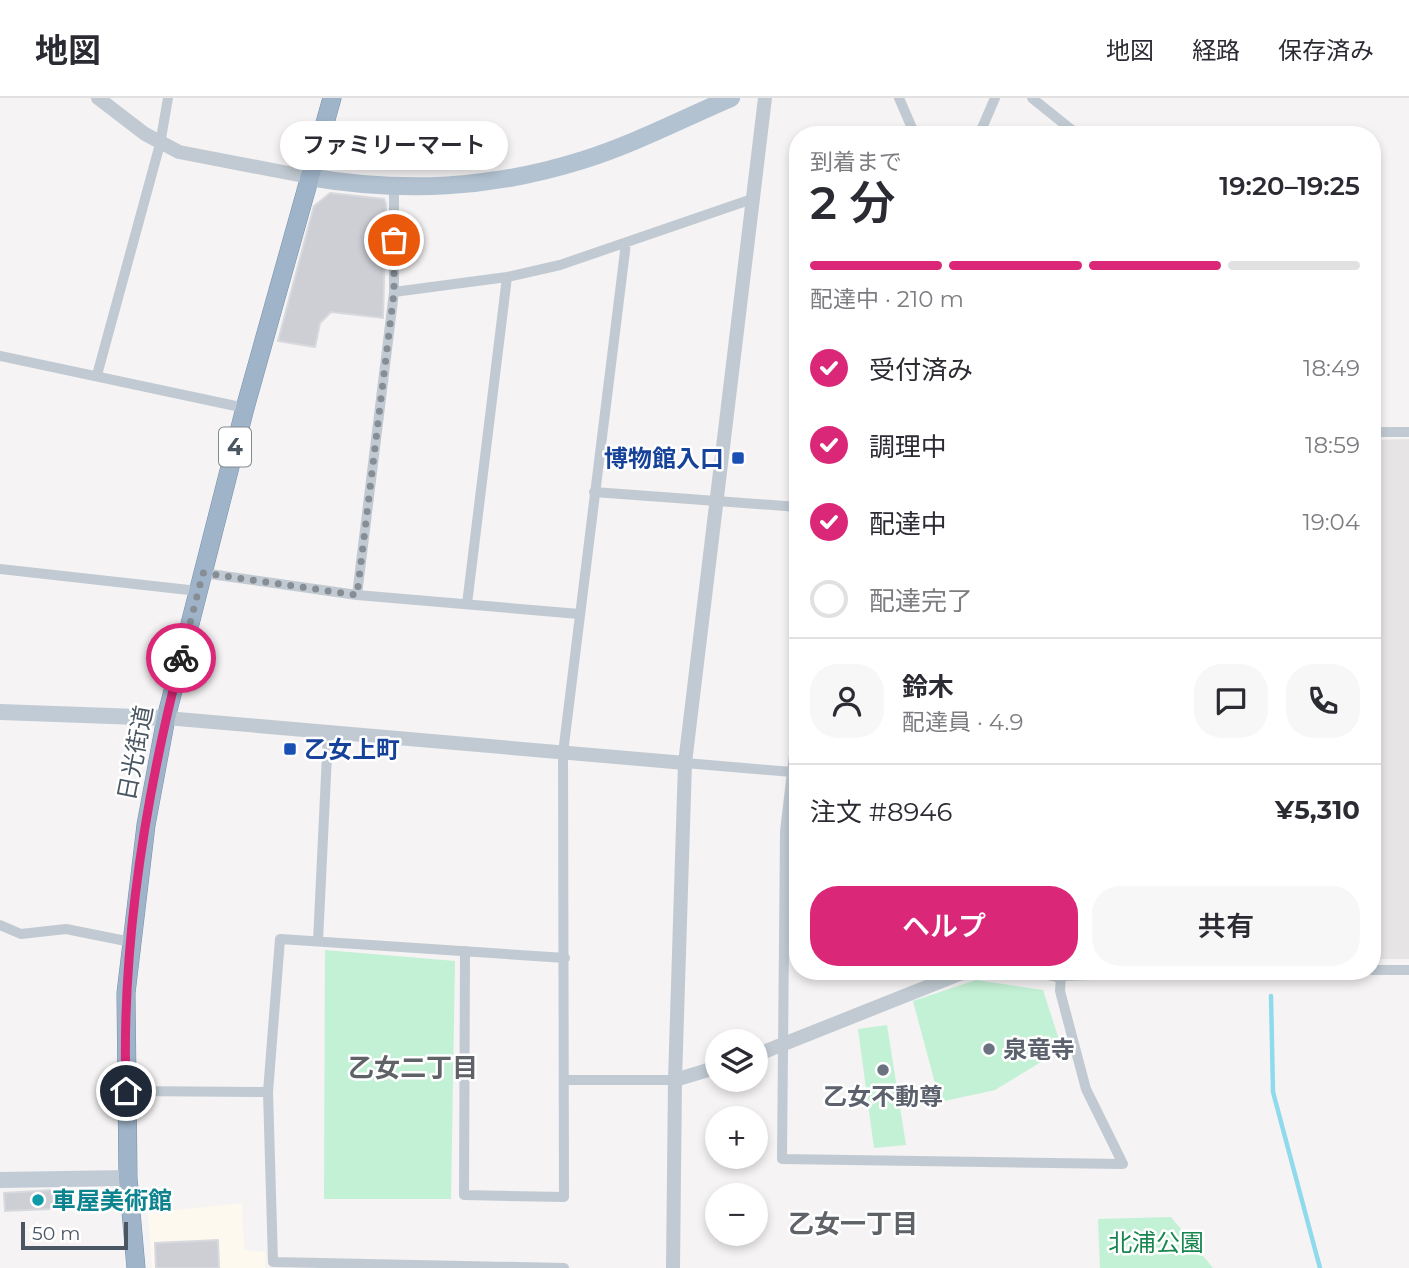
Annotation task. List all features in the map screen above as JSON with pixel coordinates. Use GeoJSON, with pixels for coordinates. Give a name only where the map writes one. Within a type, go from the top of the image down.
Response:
{"type":"FeatureCollection","features":[{"type":"Feature","properties":{"kind":"highway","name":"日光街道"},"geometry":{"type":"LineString","coordinates":[[136,1268],[128,1178],[126,993],[146,825],[166,718],[198,591],[245,408],[332,98]]}},
{"type":"Feature","properties":{"kind":"main road"},"geometry":{"type":"LineString","coordinates":[[309,177],[423,189],[549,169],[585,159],[731,98]]}},
{"type":"Feature","properties":{"kind":"main road"},"geometry":{"type":"LineString","coordinates":[[0,707],[166,718]]}},
{"type":"Feature","properties":{"kind":"main road"},"geometry":{"type":"LineString","coordinates":[[0,1180],[128,1178]]}},
{"type":"Feature","properties":{"kind":"street"},"geometry":{"type":"LineString","coordinates":[[98,98],[160,144],[201,158],[309,177]]}},
{"type":"Feature","properties":{"kind":"street"},"geometry":{"type":"LineString","coordinates":[[97,375],[160,144],[168,98]]}},
{"type":"Feature","properties":{"kind":"street"},"geometry":{"type":"LineString","coordinates":[[673,1268],[675,1080],[685,763],[719,502],[765,98]]}},
{"type":"Feature","properties":{"kind":"street"},"geometry":{"type":"LineString","coordinates":[[899,98],[911,126]]}},
{"type":"Feature","properties":{"kind":"street"},"geometry":{"type":"LineString","coordinates":[[983,126],[995,98]]}},
{"type":"Feature","properties":{"kind":"street"},"geometry":{"type":"LineString","coordinates":[[1032,98],[1067,126]]}},
{"type":"Feature","properties":{"kind":"street"},"geometry":{"type":"LineString","coordinates":[[357,595],[394,292],[394,188]]}},
{"type":"Feature","properties":{"kind":"street"},"geometry":{"type":"LineString","coordinates":[[394,292],[507,277],[560,265],[755,198]]}},
{"type":"Feature","properties":{"kind":"street"},"geometry":{"type":"LineString","coordinates":[[465,951],[464,1195],[564,1197],[563,753],[626,243]]}},
{"type":"Feature","properties":{"kind":"street"},"geometry":{"type":"LineString","coordinates":[[467,604],[507,277]]}},
{"type":"Feature","properties":{"kind":"street"},"geometry":{"type":"LineString","coordinates":[[0,356],[245,408]]}},
{"type":"Feature","properties":{"kind":"street"},"geometry":{"type":"LineString","coordinates":[[1381,432],[1409,432]]}},
{"type":"Feature","properties":{"kind":"street"},"geometry":{"type":"LineString","coordinates":[[594,492],[789,506]]}},
{"type":"Feature","properties":{"kind":"street"},"geometry":{"type":"LineString","coordinates":[[0,569],[198,591]]}},
{"type":"Feature","properties":{"kind":"street"},"geometry":{"type":"LineString","coordinates":[[203,573],[357,595],[579,614]]}},
{"type":"Feature","properties":{"kind":"street"},"geometry":{"type":"LineString","coordinates":[[166,718],[789,772]]}},
{"type":"Feature","properties":{"kind":"street"},"geometry":{"type":"LineString","coordinates":[[318,941],[328,734]]}},
{"type":"Feature","properties":{"kind":"street"},"geometry":{"type":"LineString","coordinates":[[789,797],[785,831],[782,1159],[1123,1164],[1086,1089],[1060,991],[1061,980]]}},
{"type":"Feature","properties":{"kind":"street"},"geometry":{"type":"LineString","coordinates":[[0,925],[21,934],[66,929],[131,942]]}},
{"type":"Feature","properties":{"kind":"street"},"geometry":{"type":"LineString","coordinates":[[785,927],[789,925]]}},
{"type":"Feature","properties":{"kind":"street"},"geometry":{"type":"LineString","coordinates":[[564,1268],[273,1265],[268,1093],[280,939],[565,958]]}},
{"type":"Feature","properties":{"kind":"street"},"geometry":{"type":"LineString","coordinates":[[1381,970],[1409,970]]}},
{"type":"Feature","properties":{"kind":"street"},"geometry":{"type":"LineString","coordinates":[[768,1051],[925,980]]}},
{"type":"Feature","properties":{"kind":"street"},"geometry":{"type":"LineString","coordinates":[[565,1080],[675,1080],[705,1071]]}},
{"type":"Feature","properties":{"kind":"street"},"geometry":{"type":"LineString","coordinates":[[126,1091],[268,1093]]}},
{"type":"Feature","properties":{"kind":"shaded area"},"geometry":{"type":"Polygon","coordinates":[[[1409,439],[1409,959],[1381,959],[1381,440],[1409,439]]]}},
{"type":"Feature","properties":{"kind":"shaded area"},"geometry":{"type":"Polygon","coordinates":[[[242,1203],[244,1250],[266,1252],[265,1268],[152,1268],[148,1213],[242,1203]]]}},
{"type":"Feature","properties":{"kind":"green space"},"geometry":{"type":"Polygon","coordinates":[[[325,950],[455,961],[451,1199],[324,1199],[325,950]]]}},
{"type":"Feature","properties":{"kind":"green space"},"geometry":{"type":"Polygon","coordinates":[[[976,980],[1043,990],[1062,1049],[995,1090],[940,1102],[913,1001],[976,980]]]}},
{"type":"Feature","properties":{"kind":"green space"},"geometry":{"type":"Polygon","coordinates":[[[887,1025],[906,1145],[874,1148],[858,1029],[887,1025]]]}},
{"type":"Feature","properties":{"kind":"green space","name":"北浦公園"},"geometry":{"type":"Polygon","coordinates":[[[1171,1217],[1213,1268],[1100,1268],[1098,1219],[1171,1217]]]}},
{"type":"Feature","properties":{"kind":"building"},"geometry":{"type":"Polygon","coordinates":[[[330,193],[384,199],[383,318],[331,312],[320,323],[315,347],[278,341],[314,206],[330,193]]]}},
{"type":"Feature","properties":{"kind":"building","name":"車屋美術館"},"geometry":{"type":"Polygon","coordinates":[[[71,1189],[72,1208],[5,1211],[4,1193],[71,1189]]]}},
{"type":"Feature","properties":{"kind":"building"},"geometry":{"type":"Polygon","coordinates":[[[218,1240],[219,1268],[156,1268],[155,1243],[218,1240]]]}},
{"type":"Feature","properties":{"kind":"waterway"},"geometry":{"type":"LineString","coordinates":[[1271,996],[1273,1092],[1320,1268]]}},
{"type":"Feature","properties":{"kind":"way so far"},"geometry":{"type":"LineString","coordinates":[[181,658],[203,573],[357,595],[394,292],[394,240]]}},
{"type":"Feature","properties":{"kind":"place","name":"ファミリーマート"},"geometry":{"type":"Point","coordinates":[394,240]}},
{"type":"Feature","properties":{"kind":"place","name":"博物館入口"},"geometry":{"type":"Point","coordinates":[738,458]}},
{"type":"Feature","properties":{"kind":"place","name":"乙女上町"},"geometry":{"type":"Point","coordinates":[290,749]}},
{"type":"Feature","properties":{"kind":"place","name":"泉竜寺"},"geometry":{"type":"Point","coordinates":[989,1049]}},
{"type":"Feature","properties":{"kind":"place","name":"乙女不動尊"},"geometry":{"type":"Point","coordinates":[883,1070]}},
{"type":"Feature","properties":{"kind":"place","name":"車屋美術館"},"geometry":{"type":"Point","coordinates":[38,1200]}},
{"type":"Feature","properties":{"kind":"district","name":"乙女二丁目"},"geometry":{"type":"Point","coordinates":[413,1068]}},
{"type":"Feature","properties":{"kind":"district","name":"乙女一丁目"},"geometry":{"type":"Point","coordinates":[853,1224]}},
{"type":"Feature","properties":{"kind":"route"},"geometry":{"type":"LineString","coordinates":[[126,1091],[126,993],[134,916],[146,825],[166,718],[181,658]]}}]}
